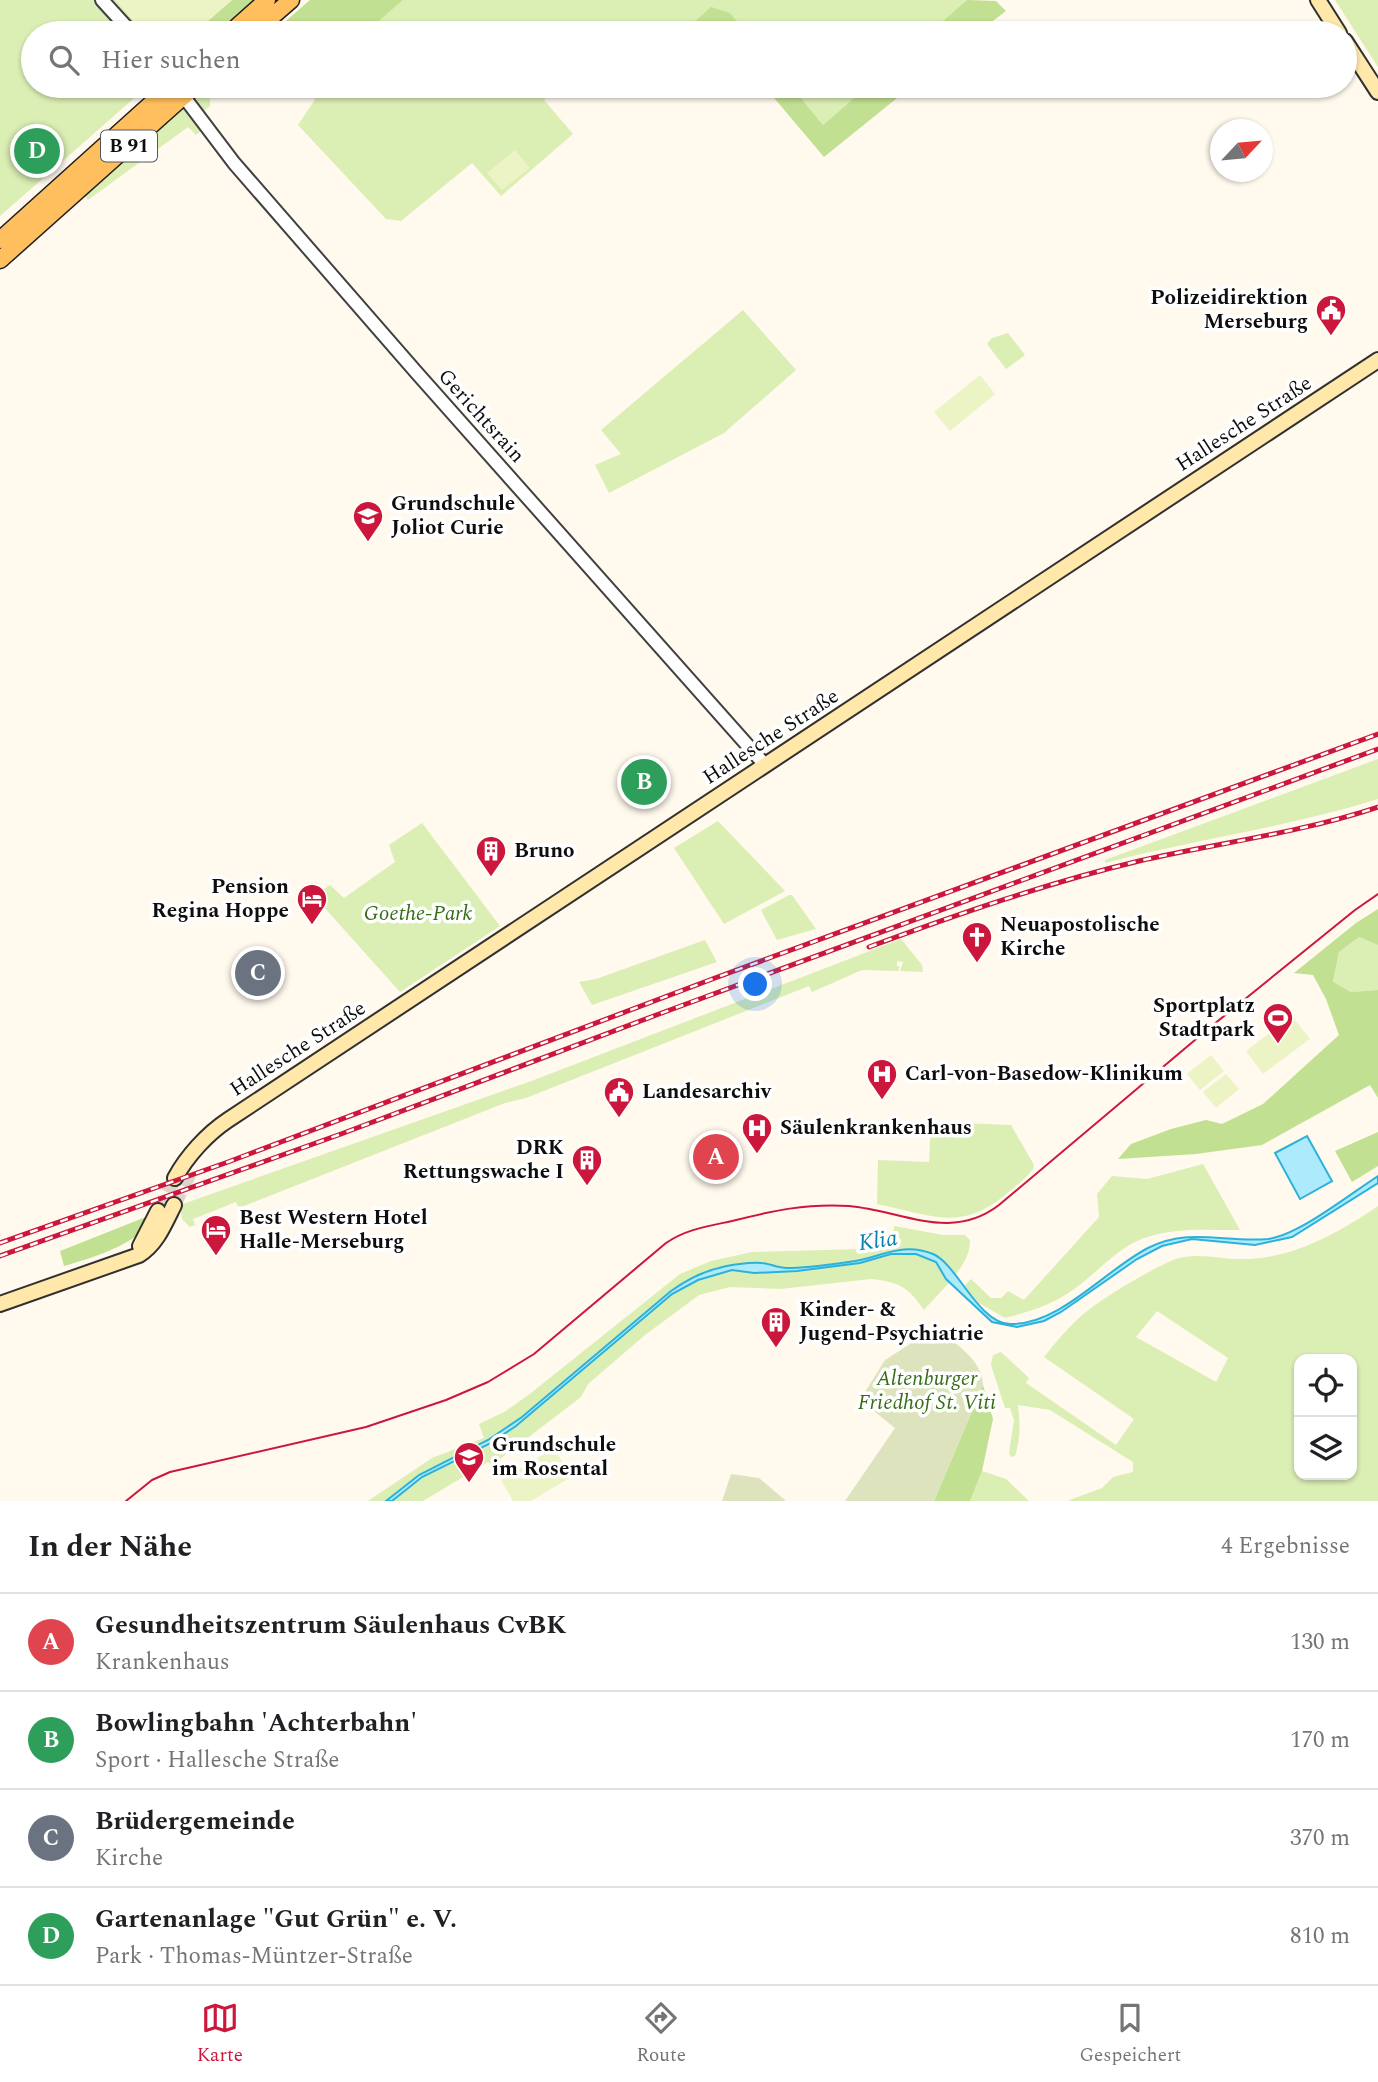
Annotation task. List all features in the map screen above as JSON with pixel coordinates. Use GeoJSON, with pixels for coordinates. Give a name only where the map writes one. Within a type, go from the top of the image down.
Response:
{"type":"FeatureCollection","features":[{"type":"Feature","properties":{"kind":"main road"},"geometry":{"type":"LineString","coordinates":[[243,21],[267,0]]}},
{"type":"Feature","properties":{"kind":"main road"},"geometry":{"type":"LineString","coordinates":[[267,21],[291,0]]}},
{"type":"Feature","properties":{"kind":"main road"},"geometry":{"type":"LineString","coordinates":[[1318,0],[1331,21]]}},
{"type":"Feature","properties":{"kind":"main road"},"geometry":{"type":"LineString","coordinates":[[1357,60],[1378,92]]}},
{"type":"Feature","properties":{"kind":"main road","name":"B 91"},"geometry":{"type":"LineString","coordinates":[[0,240],[170,98]]}},
{"type":"Feature","properties":{"kind":"main road","name":"B 91"},"geometry":{"type":"LineString","coordinates":[[0,260],[171,98]]}},
{"type":"Feature","properties":{"kind":"main road","name":"Hallesche Straße"},"geometry":{"type":"LineString","coordinates":[[175,1178],[212,1132],[228,1120],[1378,360]]}},
{"type":"Feature","properties":{"kind":"main road","name":"Hallesche Straße"},"geometry":{"type":"LineString","coordinates":[[190,1173],[194,1154]]}},
{"type":"Feature","properties":{"kind":"main road"},"geometry":{"type":"LineString","coordinates":[[0,1304],[148,1250],[161,1231],[168,1209]]}},
{"type":"Feature","properties":{"kind":"street"},"geometry":{"type":"LineString","coordinates":[[102,0],[121,21]]}},
{"type":"Feature","properties":{"kind":"street","name":"Gerichtsrain"},"geometry":{"type":"LineString","coordinates":[[189,98],[234,163],[765,765]]}},
{"type":"Feature","properties":{"kind":"green space"},"geometry":{"type":"Polygon","coordinates":[[[0,0],[116,0],[134,21],[21,21],[21,98],[134,98],[0,216],[0,0]]]}},
{"type":"Feature","properties":{"kind":"green space"},"geometry":{"type":"Polygon","coordinates":[[[116,0],[232,0],[208,21],[134,21],[116,0]]]}},
{"type":"Feature","properties":{"kind":"green space"},"geometry":{"type":"Polygon","coordinates":[[[232,0],[258,0],[234,21],[208,21],[232,0]]]}},
{"type":"Feature","properties":{"kind":"green space"},"geometry":{"type":"Polygon","coordinates":[[[310,0],[403,0],[379,21],[286,21],[310,0]]]}},
{"type":"Feature","properties":{"kind":"green space"},"geometry":{"type":"Polygon","coordinates":[[[403,0],[967,0],[943,21],[737,21],[730,13],[711,8],[696,21],[379,21],[403,0]]]}},
{"type":"Feature","properties":{"kind":"green space"},"geometry":{"type":"Polygon","coordinates":[[[967,0],[996,1],[1006,11],[993,21],[943,21],[967,0]]]}},
{"type":"Feature","properties":{"kind":"green space"},"geometry":{"type":"Polygon","coordinates":[[[1335,0],[1378,0],[1378,67],[1357,34],[1357,21],[1348,21],[1335,0]]]}},
{"type":"Feature","properties":{"kind":"green space"},"geometry":{"type":"Polygon","coordinates":[[[711,7],[730,13],[737,21],[695,21],[711,7]]]}},
{"type":"Feature","properties":{"kind":"green space"},"geometry":{"type":"Polygon","coordinates":[[[210,98],[210,106],[204,111],[211,121],[196,135],[188,127],[88,200],[77,186],[151,111],[142,100],[210,98]]]}},
{"type":"Feature","properties":{"kind":"green space"},"geometry":{"type":"Polygon","coordinates":[[[315,98],[546,98],[544,100],[573,134],[501,196],[472,163],[401,221],[386,219],[298,125],[315,98]]]}},
{"type":"Feature","properties":{"kind":"green space"},"geometry":{"type":"Polygon","coordinates":[[[774,98],[801,98],[823,125],[854,98],[897,98],[824,157],[774,98]]]}},
{"type":"Feature","properties":{"kind":"green space"},"geometry":{"type":"Polygon","coordinates":[[[801,98],[854,98],[823,125],[801,98]]]}},
{"type":"Feature","properties":{"kind":"green space"},"geometry":{"type":"Polygon","coordinates":[[[515,150],[530,168],[502,190],[487,173],[515,150]]]}},
{"type":"Feature","properties":{"kind":"green space"},"geometry":{"type":"Polygon","coordinates":[[[743,310],[796,370],[724,433],[609,493],[595,465],[621,454],[601,430],[743,310]]]}},
{"type":"Feature","properties":{"kind":"green space"},"geometry":{"type":"Polygon","coordinates":[[[1008,333],[1025,355],[1006,369],[987,344],[992,338],[1008,333]]]}},
{"type":"Feature","properties":{"kind":"green space"},"geometry":{"type":"Polygon","coordinates":[[[980,375],[995,394],[950,431],[934,412],[980,375]]]}},
{"type":"Feature","properties":{"kind":"green space"},"geometry":{"type":"Polygon","coordinates":[[[1378,759],[1378,799],[1311,817],[1105,863],[1105,860],[1378,759]]]}},
{"type":"Feature","properties":{"kind":"green space"},"geometry":{"type":"Polygon","coordinates":[[[718,821],[785,891],[724,924],[674,848],[718,821]]]}},
{"type":"Feature","properties":{"kind":"green space","name":"Goethe-Park"},"geometry":{"type":"Polygon","coordinates":[[[422,823],[500,926],[400,992],[314,896],[330,885],[344,898],[395,862],[389,845],[422,823]]]}},
{"type":"Feature","properties":{"kind":"green space"},"geometry":{"type":"Polygon","coordinates":[[[792,895],[816,929],[777,940],[761,910],[792,895]]]}},
{"type":"Feature","properties":{"kind":"green space"},"geometry":{"type":"Polygon","coordinates":[[[1378,909],[1378,945],[1359,937],[1339,952],[1333,982],[1351,992],[1378,990],[1378,1098],[1370,1085],[1262,1145],[1196,1154],[1118,1159],[1131,1144],[1206,1120],[1222,1124],[1263,1104],[1339,1035],[1326,999],[1313,975],[1294,973],[1356,923],[1378,909]]]}},
{"type":"Feature","properties":{"kind":"green space"},"geometry":{"type":"Polygon","coordinates":[[[1359,937],[1378,945],[1378,990],[1351,992],[1333,983],[1339,952],[1359,937]]]}},
{"type":"Feature","properties":{"kind":"green space"},"geometry":{"type":"Polygon","coordinates":[[[901,939],[922,965],[923,972],[900,971],[903,962],[897,961],[897,966],[900,967],[898,971],[862,970],[812,992],[809,986],[239,1208],[236,1202],[193,1219],[195,1225],[190,1227],[182,1219],[180,1205],[534,1080],[901,939]]]}},
{"type":"Feature","properties":{"kind":"green space"},"geometry":{"type":"Polygon","coordinates":[[[705,940],[717,962],[592,1005],[579,982],[596,979],[705,940]]]}},
{"type":"Feature","properties":{"kind":"green space","name":"Sportplatz Stadtpark"},"geometry":{"type":"Polygon","coordinates":[[[1292,1016],[1310,1039],[1263,1074],[1246,1051],[1292,1016]]]}},
{"type":"Feature","properties":{"kind":"green space"},"geometry":{"type":"Polygon","coordinates":[[[1211,1055],[1224,1071],[1200,1090],[1187,1074],[1211,1055]]]}},
{"type":"Feature","properties":{"kind":"green space"},"geometry":{"type":"Polygon","coordinates":[[[1226,1074],[1239,1089],[1216,1108],[1203,1092],[1226,1074]]]}},
{"type":"Feature","properties":{"kind":"green space"},"geometry":{"type":"Polygon","coordinates":[[[931,1122],[1011,1125],[1034,1165],[1033,1169],[1005,1195],[973,1214],[943,1218],[877,1204],[878,1160],[929,1162],[931,1122]]]}},
{"type":"Feature","properties":{"kind":"green space"},"geometry":{"type":"Polygon","coordinates":[[[1378,1132],[1378,1166],[1352,1182],[1335,1151],[1378,1132]]]}},
{"type":"Feature","properties":{"kind":"green space"},"geometry":{"type":"Polygon","coordinates":[[[1203,1164],[1240,1230],[1180,1231],[1144,1238],[1125,1248],[1083,1283],[1058,1299],[1005,1318],[979,1303],[964,1286],[971,1279],[991,1298],[1001,1298],[1008,1291],[1024,1300],[1099,1217],[1097,1194],[1112,1176],[1147,1179],[1203,1164]]]}},
{"type":"Feature","properties":{"kind":"green space"},"geometry":{"type":"Polygon","coordinates":[[[1378,1206],[1378,1501],[1067,1501],[1102,1488],[1113,1477],[1133,1472],[1133,1462],[1050,1410],[1018,1405],[1019,1436],[1015,1456],[1011,1457],[1009,1453],[1014,1420],[1010,1408],[1005,1408],[991,1365],[993,1355],[1001,1352],[1029,1378],[1026,1383],[1116,1445],[1134,1419],[1044,1357],[1080,1317],[1126,1285],[1176,1259],[1199,1256],[1259,1258],[1295,1250],[1330,1235],[1378,1206]],[[1157,1311],[1136,1337],[1216,1382],[1228,1358],[1157,1311]]]}},
{"type":"Feature","properties":{"kind":"green space"},"geometry":{"type":"Polygon","coordinates":[[[151,1215],[143,1230],[126,1242],[106,1252],[64,1266],[60,1251],[151,1215]]]}},
{"type":"Feature","properties":{"kind":"green space"},"geometry":{"type":"Polygon","coordinates":[[[894,1226],[943,1235],[965,1235],[970,1240],[969,1250],[960,1269],[924,1310],[902,1287],[871,1279],[780,1289],[730,1287],[699,1295],[645,1335],[588,1384],[581,1397],[492,1465],[488,1462],[423,1501],[368,1501],[432,1458],[484,1438],[479,1424],[506,1411],[531,1393],[680,1274],[711,1261],[752,1252],[861,1249],[893,1240],[894,1226]]]}},
{"type":"Feature","properties":{"kind":"green space","name":"Altenburger Friedhof St. Viti"},"geometry":{"type":"Polygon","coordinates":[[[935,1328],[973,1359],[983,1385],[934,1501],[845,1501],[895,1428],[860,1400],[885,1360],[935,1328]]]}},
{"type":"Feature","properties":{"kind":"green space"},"geometry":{"type":"Polygon","coordinates":[[[983,1385],[993,1419],[982,1471],[970,1501],[934,1501],[983,1385]]]}},
{"type":"Feature","properties":{"kind":"green space"},"geometry":{"type":"Polygon","coordinates":[[[554,1448],[571,1477],[531,1501],[513,1501],[501,1480],[554,1448]]]}},
{"type":"Feature","properties":{"kind":"green space"},"geometry":{"type":"Polygon","coordinates":[[[982,1471],[1006,1479],[1029,1501],[970,1501],[982,1471]]]}},
{"type":"Feature","properties":{"kind":"green space"},"geometry":{"type":"Polygon","coordinates":[[[731,1474],[759,1478],[786,1501],[722,1501],[731,1474]]]}},
{"type":"Feature","properties":{"kind":"water"},"geometry":{"type":"Polygon","coordinates":[[[1307,1136],[1332,1181],[1300,1199],[1275,1153],[1307,1136]]]}},
{"type":"Feature","properties":{"kind":"water"},"geometry":{"type":"Polygon","coordinates":[[[1378,1176],[1378,1183],[1292,1237],[1255,1245],[1192,1239],[1162,1246],[1137,1259],[1061,1312],[1044,1321],[1017,1327],[992,1322],[946,1279],[936,1262],[916,1254],[891,1254],[860,1263],[797,1271],[754,1273],[732,1270],[698,1280],[672,1294],[516,1426],[489,1444],[422,1477],[392,1501],[386,1501],[419,1475],[488,1440],[522,1417],[671,1291],[712,1270],[751,1263],[783,1268],[813,1267],[912,1249],[933,1254],[942,1260],[978,1304],[998,1321],[1010,1324],[1029,1322],[1047,1316],[1082,1295],[1148,1248],[1178,1238],[1252,1240],[1280,1236],[1309,1222],[1378,1176]]]}},
{"type":"Feature","properties":{"kind":"tunnel"},"geometry":{"type":"LineString","coordinates":[[174,1205],[190,1173]]}},
{"type":"Feature","properties":{"kind":"tunnel"},"geometry":{"type":"LineString","coordinates":[[158,1211],[175,1178]]}},
{"type":"Feature","properties":{"kind":"tram line"},"geometry":{"type":"LineString","coordinates":[[126,1501],[152,1480],[170,1472],[366,1427],[446,1400],[488,1382],[534,1354],[666,1243],[690,1231],[775,1211],[819,1206],[849,1206],[945,1223],[981,1216],[999,1205],[1208,1029],[1378,894]]}},
{"type":"Feature","properties":{"kind":"railway"},"geometry":{"type":"LineString","coordinates":[[0,1243],[228,1162],[715,978],[1378,734]]}},
{"type":"Feature","properties":{"kind":"railway"},"geometry":{"type":"LineString","coordinates":[[0,1256],[341,1134],[1378,749]]}},
{"type":"Feature","properties":{"kind":"railway"},"geometry":{"type":"LineString","coordinates":[[869,947],[1071,879],[1139,861],[1289,831],[1378,807]]}},
{"type":"Feature","properties":{"kind":"place","name":"Gartenanlage \"Gut Grün\" e. V."},"geometry":{"type":"Point","coordinates":[37,151]}},
{"type":"Feature","properties":{"kind":"place","name":"Polizeidirektion Merseburg"},"geometry":{"type":"Point","coordinates":[1331,337]}},
{"type":"Feature","properties":{"kind":"place","name":"Grundschule Joliot Curie"},"geometry":{"type":"Point","coordinates":[368,543]}},
{"type":"Feature","properties":{"kind":"place","name":"Bowlingbahn 'Achterbahn'"},"geometry":{"type":"Point","coordinates":[644,782]}},
{"type":"Feature","properties":{"kind":"place","name":"Bruno"},"geometry":{"type":"Point","coordinates":[491,878]}},
{"type":"Feature","properties":{"kind":"place","name":"Pension Regina Hoppe"},"geometry":{"type":"Point","coordinates":[312,926]}},
{"type":"Feature","properties":{"kind":"place","name":"Neuapostolische Kirche"},"geometry":{"type":"Point","coordinates":[977,964]}},
{"type":"Feature","properties":{"kind":"place","name":"Brüdergemeinde"},"geometry":{"type":"Point","coordinates":[258,973]}},
{"type":"Feature","properties":{"kind":"place","name":"Sportplatz Stadtpark"},"geometry":{"type":"Point","coordinates":[1278,1045]}},
{"type":"Feature","properties":{"kind":"place","name":"Carl-von-Basedow-Klinikum"},"geometry":{"type":"Point","coordinates":[882,1101]}},
{"type":"Feature","properties":{"kind":"place","name":"Landesarchiv"},"geometry":{"type":"Point","coordinates":[619,1119]}},
{"type":"Feature","properties":{"kind":"place","name":"Säulenkrankenhaus"},"geometry":{"type":"Point","coordinates":[757,1155]}},
{"type":"Feature","properties":{"kind":"place","name":"Gesundheitszentrum Säulenhaus CvBK"},"geometry":{"type":"Point","coordinates":[716,1157]}},
{"type":"Feature","properties":{"kind":"place","name":"DRK Rettungswache I"},"geometry":{"type":"Point","coordinates":[587,1187]}},
{"type":"Feature","properties":{"kind":"place","name":"Best Western Hotel Halle-Merseburg"},"geometry":{"type":"Point","coordinates":[216,1257]}},
{"type":"Feature","properties":{"kind":"place","name":"Kinder- & Jugend-Psychiatrie"},"geometry":{"type":"Point","coordinates":[776,1349]}},
{"type":"Feature","properties":{"kind":"place","name":"Grundschule im Rosental"},"geometry":{"type":"Point","coordinates":[469,1484]}},
{"type":"Feature","properties":{"kind":"water label","name":"Klia"},"geometry":{"type":"Point","coordinates":[878,1241]}}]}
